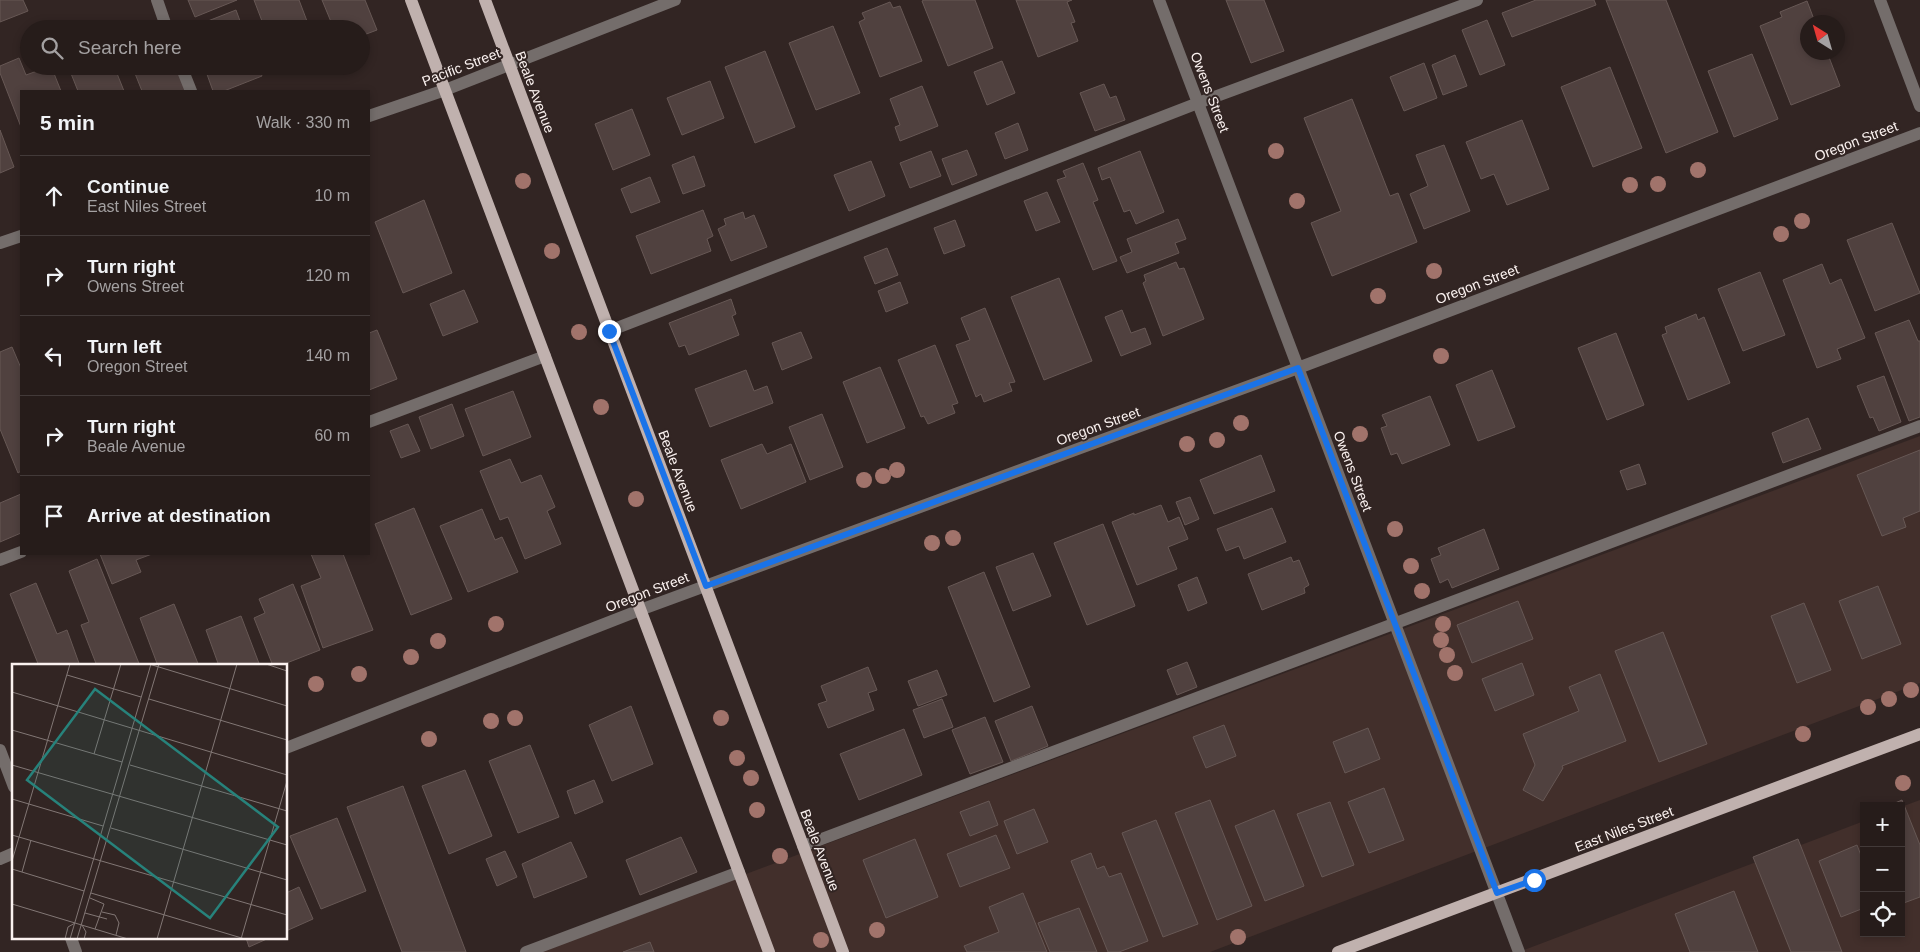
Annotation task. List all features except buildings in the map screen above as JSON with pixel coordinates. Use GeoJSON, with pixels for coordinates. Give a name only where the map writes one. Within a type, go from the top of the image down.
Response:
{"type":"FeatureCollection","features":[{"type":"Feature","properties":{"kind":"main road"},"geometry":{"type":"LineString","coordinates":[[411,0],[769,952]]}},
{"type":"Feature","properties":{"kind":"main road","name":"Beale Avenue"},"geometry":{"type":"LineString","coordinates":[[485,0],[843,952]]}},
{"type":"Feature","properties":{"kind":"main road","name":"East Niles Street"},"geometry":{"type":"LineString","coordinates":[[1338,952],[1920,734]]}},
{"type":"Feature","properties":{"kind":"street"},"geometry":{"type":"LineString","coordinates":[[157,0],[165,20]]}},
{"type":"Feature","properties":{"kind":"street","name":"Pacific Street"},"geometry":{"type":"LineString","coordinates":[[370,116],[445,90],[675,0]]}},
{"type":"Feature","properties":{"kind":"street","name":"Owens Street"},"geometry":{"type":"LineString","coordinates":[[1159,0],[1520,952]]}},
{"type":"Feature","properties":{"kind":"street"},"geometry":{"type":"LineString","coordinates":[[609,331],[1198,103],[1477,0]]}},
{"type":"Feature","properties":{"kind":"street"},"geometry":{"type":"LineString","coordinates":[[1880,0],[1920,106]]}},
{"type":"Feature","properties":{"kind":"street"},"geometry":{"type":"LineString","coordinates":[[185,75],[191,90]]}},
{"type":"Feature","properties":{"kind":"street","name":"Oregon Street"},"geometry":{"type":"LineString","coordinates":[[288,747],[640,610],[1298,368],[1920,133]]}},
{"type":"Feature","properties":{"kind":"street"},"geometry":{"type":"LineString","coordinates":[[0,243],[20,236]]}},
{"type":"Feature","properties":{"kind":"street"},"geometry":{"type":"LineString","coordinates":[[370,422],[545,356]]}},
{"type":"Feature","properties":{"kind":"street"},"geometry":{"type":"LineString","coordinates":[[803,846],[1920,426]]}},
{"type":"Feature","properties":{"kind":"street"},"geometry":{"type":"LineString","coordinates":[[0,560],[20,552]]}},
{"type":"Feature","properties":{"kind":"street"},"geometry":{"type":"LineString","coordinates":[[0,750],[12,782]]}},
{"type":"Feature","properties":{"kind":"street"},"geometry":{"type":"LineString","coordinates":[[0,858],[12,854]]}},
{"type":"Feature","properties":{"kind":"street"},"geometry":{"type":"LineString","coordinates":[[526,952],[738,872]]}},
{"type":"Feature","properties":{"kind":"street"},"geometry":{"type":"LineString","coordinates":[[72,940],[76,952]]}},
{"type":"Feature","properties":{"kind":"shaded area"},"geometry":{"type":"Polygon","coordinates":[[[1920,436],[1920,683],[1210,952],[537,952],[1920,436]]]}},
{"type":"Feature","properties":{"kind":"shaded area"},"geometry":{"type":"Polygon","coordinates":[[[1920,800],[1920,952],[1519,952],[1860,823],[1860,937],[1905,937],[1905,806],[1920,800]]]}},
{"type":"Feature","properties":{"kind":"route"},"geometry":{"type":"LineString","coordinates":[[609,331],[706,586],[1298,368],[1497,893],[1534,880]]}}]}
